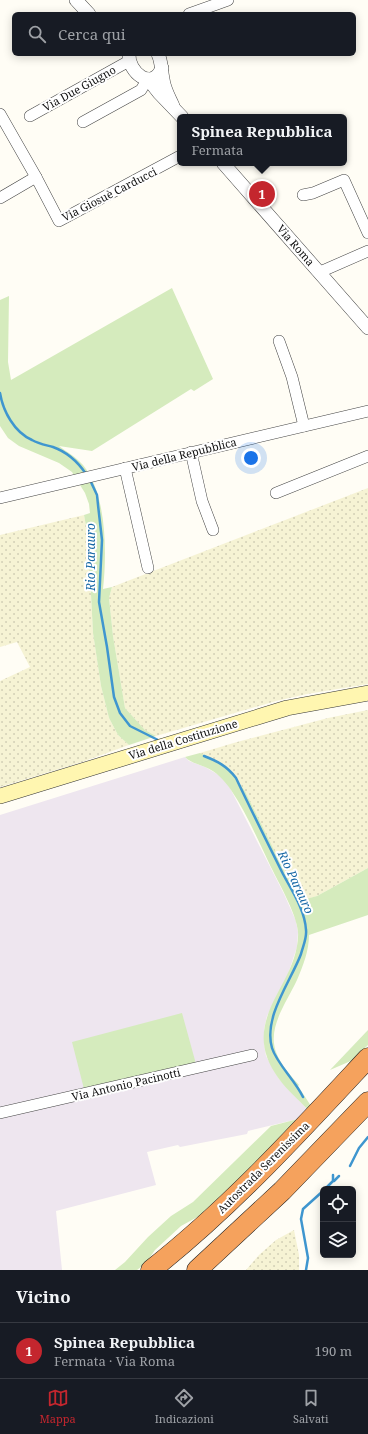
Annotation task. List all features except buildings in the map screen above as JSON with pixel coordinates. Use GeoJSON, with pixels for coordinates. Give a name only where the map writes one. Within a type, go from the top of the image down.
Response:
{"type":"FeatureCollection","features":[{"type":"Feature","properties":{"kind":"highway","name":"Autostrada Serenissima"},"geometry":{"type":"LineString","coordinates":[[151,1270],[212,1218],[266,1166],[368,1058]]}},
{"type":"Feature","properties":{"kind":"highway"},"geometry":{"type":"LineString","coordinates":[[197,1270],[282,1191],[368,1102]]}},
{"type":"Feature","properties":{"kind":"main road","name":"Via della Costituzione"},"geometry":{"type":"LineString","coordinates":[[0,796],[280,710],[368,693]]}},
{"type":"Feature","properties":{"kind":"street"},"geometry":{"type":"LineString","coordinates":[[76,0],[87,12]]}},
{"type":"Feature","properties":{"kind":"street"},"geometry":{"type":"LineString","coordinates":[[195,12],[228,0]]}},
{"type":"Feature","properties":{"kind":"street"},"geometry":{"type":"LineString","coordinates":[[128,56],[133,70],[147,79],[180,114]]}},
{"type":"Feature","properties":{"kind":"street","name":"Via Due Giugno"},"geometry":{"type":"LineString","coordinates":[[30,116],[128,56]]}},
{"type":"Feature","properties":{"kind":"street"},"geometry":{"type":"LineString","coordinates":[[159,56],[165,88],[173,106]]}},
{"type":"Feature","properties":{"kind":"street"},"geometry":{"type":"LineString","coordinates":[[147,79],[157,77],[162,68]]}},
{"type":"Feature","properties":{"kind":"street"},"geometry":{"type":"LineString","coordinates":[[83,122],[141,90],[147,79]]}},
{"type":"Feature","properties":{"kind":"street","name":"Via Giosuè Carducci"},"geometry":{"type":"LineString","coordinates":[[0,114],[4,130],[36,177],[59,221],[177,158]]}},
{"type":"Feature","properties":{"kind":"street","name":"Via Roma"},"geometry":{"type":"LineString","coordinates":[[226,166],[368,328]]}},
{"type":"Feature","properties":{"kind":"street"},"geometry":{"type":"LineString","coordinates":[[0,198],[36,177]]}},
{"type":"Feature","properties":{"kind":"street"},"geometry":{"type":"LineString","coordinates":[[303,195],[313,193],[344,180],[368,233]]}},
{"type":"Feature","properties":{"kind":"street"},"geometry":{"type":"LineString","coordinates":[[320,272],[368,251]]}},
{"type":"Feature","properties":{"kind":"street"},"geometry":{"type":"LineString","coordinates":[[279,341],[292,377],[304,426]]}},
{"type":"Feature","properties":{"kind":"street","name":"Via della Repubblica"},"geometry":{"type":"LineString","coordinates":[[0,498],[191,452],[368,412]]}},
{"type":"Feature","properties":{"kind":"street"},"geometry":{"type":"LineString","coordinates":[[191,452],[202,501],[213,530]]}},
{"type":"Feature","properties":{"kind":"street"},"geometry":{"type":"LineString","coordinates":[[276,493],[368,456]]}},
{"type":"Feature","properties":{"kind":"street"},"geometry":{"type":"LineString","coordinates":[[125,468],[148,568]]}},
{"type":"Feature","properties":{"kind":"street","name":"Via Antonio Pacinotti"},"geometry":{"type":"LineString","coordinates":[[0,1113],[252,1055]]}},
{"type":"Feature","properties":{"kind":"shaded area"},"geometry":{"type":"Polygon","coordinates":[[[368,488],[368,684],[307,694],[276,701],[156,736],[145,730],[125,708],[113,636],[109,598],[112,587],[368,488]]]}},
{"type":"Feature","properties":{"kind":"shaded area"},"geometry":{"type":"Polygon","coordinates":[[[84,515],[88,537],[93,633],[101,686],[109,718],[118,735],[129,745],[82,762],[0,787],[0,681],[30,667],[17,642],[0,647],[0,535],[84,515]]]}},
{"type":"Feature","properties":{"kind":"shaded area"},"geometry":{"type":"Polygon","coordinates":[[[368,710],[368,868],[317,896],[299,902],[245,791],[233,774],[224,765],[200,753],[328,718],[368,710]]]}},
{"type":"Feature","properties":{"kind":"shaded area"},"geometry":{"type":"Polygon","coordinates":[[[185,757],[189,761],[205,767],[225,780],[284,894],[296,921],[298,932],[297,947],[287,977],[267,1016],[264,1029],[264,1044],[266,1056],[279,1079],[308,1110],[298,1119],[248,1131],[247,1134],[180,1147],[178,1145],[147,1152],[156,1185],[56,1211],[62,1270],[0,1270],[0,815],[185,757]]]}},
{"type":"Feature","properties":{"kind":"shaded area"},"geometry":{"type":"Polygon","coordinates":[[[294,1230],[299,1255],[299,1270],[246,1270],[259,1255],[276,1240],[294,1230]]]}},
{"type":"Feature","properties":{"kind":"green space"},"geometry":{"type":"Polygon","coordinates":[[[172,288],[213,379],[194,391],[191,389],[92,451],[59,446],[83,465],[91,477],[97,492],[104,525],[105,559],[103,589],[112,587],[109,598],[113,636],[125,708],[145,730],[156,736],[129,745],[118,735],[109,718],[101,686],[93,633],[88,537],[84,515],[90,513],[89,504],[85,493],[72,472],[59,463],[19,446],[8,438],[0,426],[0,300],[9,296],[8,362],[11,380],[172,288]]]}},
{"type":"Feature","properties":{"kind":"green space"},"geometry":{"type":"Polygon","coordinates":[[[200,753],[216,760],[230,770],[245,791],[299,901],[317,896],[368,868],[368,915],[309,935],[307,953],[297,980],[276,1024],[274,1043],[276,1052],[283,1066],[299,1085],[298,1086],[311,1106],[308,1110],[279,1079],[271,1066],[266,1053],[264,1041],[264,1029],[271,1006],[290,969],[294,957],[298,938],[297,925],[286,897],[251,825],[231,790],[213,771],[192,762],[185,757],[200,753]]]}},
{"type":"Feature","properties":{"kind":"green space"},"geometry":{"type":"Polygon","coordinates":[[[182,1013],[196,1064],[84,1089],[72,1042],[182,1013]]]}},
{"type":"Feature","properties":{"kind":"green space"},"geometry":{"type":"Polygon","coordinates":[[[368,1030],[368,1045],[353,1060],[330,1070],[368,1030]]]}},
{"type":"Feature","properties":{"kind":"green space"},"geometry":{"type":"Polygon","coordinates":[[[298,1119],[244,1176],[201,1215],[181,1226],[155,1250],[146,1263],[137,1270],[115,1270],[171,1216],[193,1202],[271,1126],[298,1119]]]}},
{"type":"Feature","properties":{"kind":"waterway","name":"Rio Parauro"},"geometry":{"type":"LineString","coordinates":[[0,393],[1,400],[10,420],[20,432],[35,441],[63,452],[76,462],[86,474]]}},
{"type":"Feature","properties":{"kind":"waterway","name":"Rio Parauro"},"geometry":{"type":"LineString","coordinates":[[90,480],[97,495],[102,540],[99,602],[114,697],[120,713],[130,726],[160,741]]}},
{"type":"Feature","properties":{"kind":"waterway","name":"Rio Parauro"},"geometry":{"type":"LineString","coordinates":[[204,756],[222,764],[236,778],[283,874],[298,901],[303,915],[306,933],[305,942],[297,965],[279,1000],[271,1024],[270,1036],[274,1054],[303,1097]]}},
{"type":"Feature","properties":{"kind":"waterway"},"geometry":{"type":"LineString","coordinates":[[350,1166],[359,1148],[368,1137]]}},
{"type":"Feature","properties":{"kind":"waterway","name":"Rio Parauro"},"geometry":{"type":"LineString","coordinates":[[328,1186],[333,1181],[333,1175]]}},
{"type":"Feature","properties":{"kind":"waterway","name":"Rio Parauro"},"geometry":{"type":"LineString","coordinates":[[334,1181],[339,1176]]}},
{"type":"Feature","properties":{"kind":"waterway","name":"Rio Parauro"},"geometry":{"type":"LineString","coordinates":[[306,1270],[308,1258],[301,1219],[303,1209],[320,1194]]}},
{"type":"Feature","properties":{"kind":"place","name":"Spinea Repubblica"},"geometry":{"type":"Point","coordinates":[262,194]}}]}
